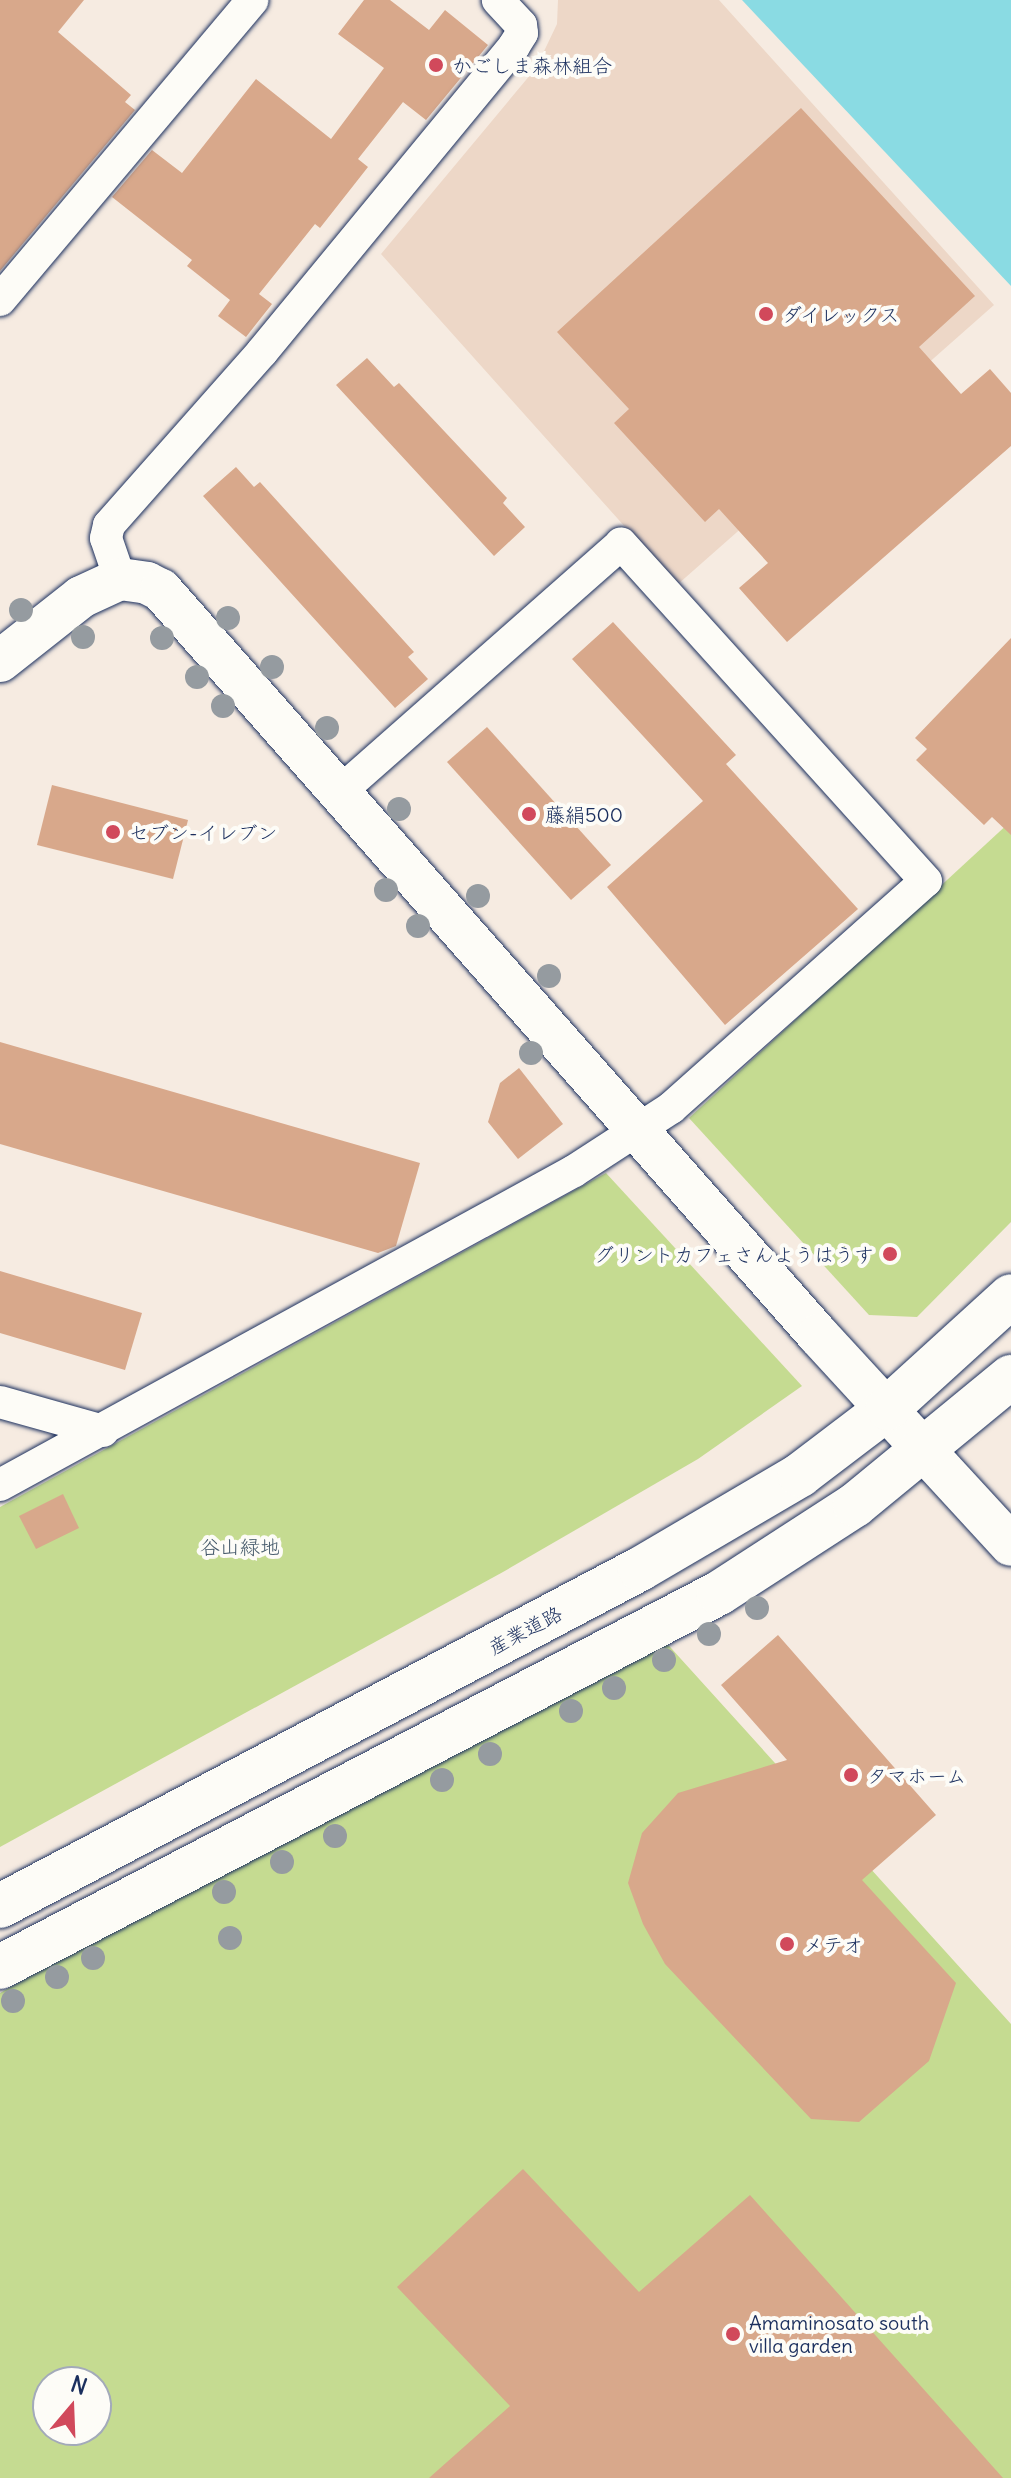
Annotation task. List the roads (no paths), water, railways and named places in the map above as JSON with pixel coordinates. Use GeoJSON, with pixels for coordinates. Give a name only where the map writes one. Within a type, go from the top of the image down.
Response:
{"type":"FeatureCollection","features":[{"type":"Feature","properties":{"kind":"main road","name":"産業道路"},"geometry":{"type":"LineString","coordinates":[[0,1906],[640,1569],[820,1462],[888,1408],[1011,1296]]}},
{"type":"Feature","properties":{"kind":"main road"},"geometry":{"type":"LineString","coordinates":[[0,1967],[719,1593],[855,1505],[1011,1377]]}},
{"type":"Feature","properties":{"kind":"street"},"geometry":{"type":"LineString","coordinates":[[0,300],[253,0]]}},
{"type":"Feature","properties":{"kind":"street"},"geometry":{"type":"LineString","coordinates":[[120,579],[106,538],[109,525],[262,352],[514,46],[522,33],[521,25],[498,0]]}},
{"type":"Feature","properties":{"kind":"street"},"geometry":{"type":"LineString","coordinates":[[0,1485],[574,1171],[671,1108],[926,881],[621,544],[341,791]]}},
{"type":"Feature","properties":{"kind":"street"},"geometry":{"type":"LineString","coordinates":[[0,661],[81,597],[120,579],[147,583],[161,590],[341,791],[635,1129],[1011,1545]]}},
{"type":"Feature","properties":{"kind":"street"},"geometry":{"type":"LineString","coordinates":[[0,1402],[103,1431]]}},
{"type":"Feature","properties":{"kind":"water"},"geometry":{"type":"Polygon","coordinates":[[[742,0],[1011,0],[1011,286],[742,0]]]}},
{"type":"Feature","properties":{"kind":"place","name":"かごしま森林組合"},"geometry":{"type":"Point","coordinates":[436,65]}},
{"type":"Feature","properties":{"kind":"place","name":"ダイレックス"},"geometry":{"type":"Point","coordinates":[766,314]}},
{"type":"Feature","properties":{"kind":"place","name":"藤絹500"},"geometry":{"type":"Point","coordinates":[529,814]}},
{"type":"Feature","properties":{"kind":"place","name":"セブン-イレブン"},"geometry":{"type":"Point","coordinates":[113,832]}},
{"type":"Feature","properties":{"kind":"place","name":"グリントカフェさんようはうす"},"geometry":{"type":"Point","coordinates":[890,1254]}},
{"type":"Feature","properties":{"kind":"place","name":"タマホーム"},"geometry":{"type":"Point","coordinates":[851,1775]}},
{"type":"Feature","properties":{"kind":"place","name":"メテオ"},"geometry":{"type":"Point","coordinates":[787,1944]}},
{"type":"Feature","properties":{"kind":"place","name":"Amaminosato south villa garden"},"geometry":{"type":"Point","coordinates":[733,2334]}},
{"type":"Feature","properties":{"kind":"park label","name":"谷山緑地"},"geometry":{"type":"Point","coordinates":[240,1546]}}]}
